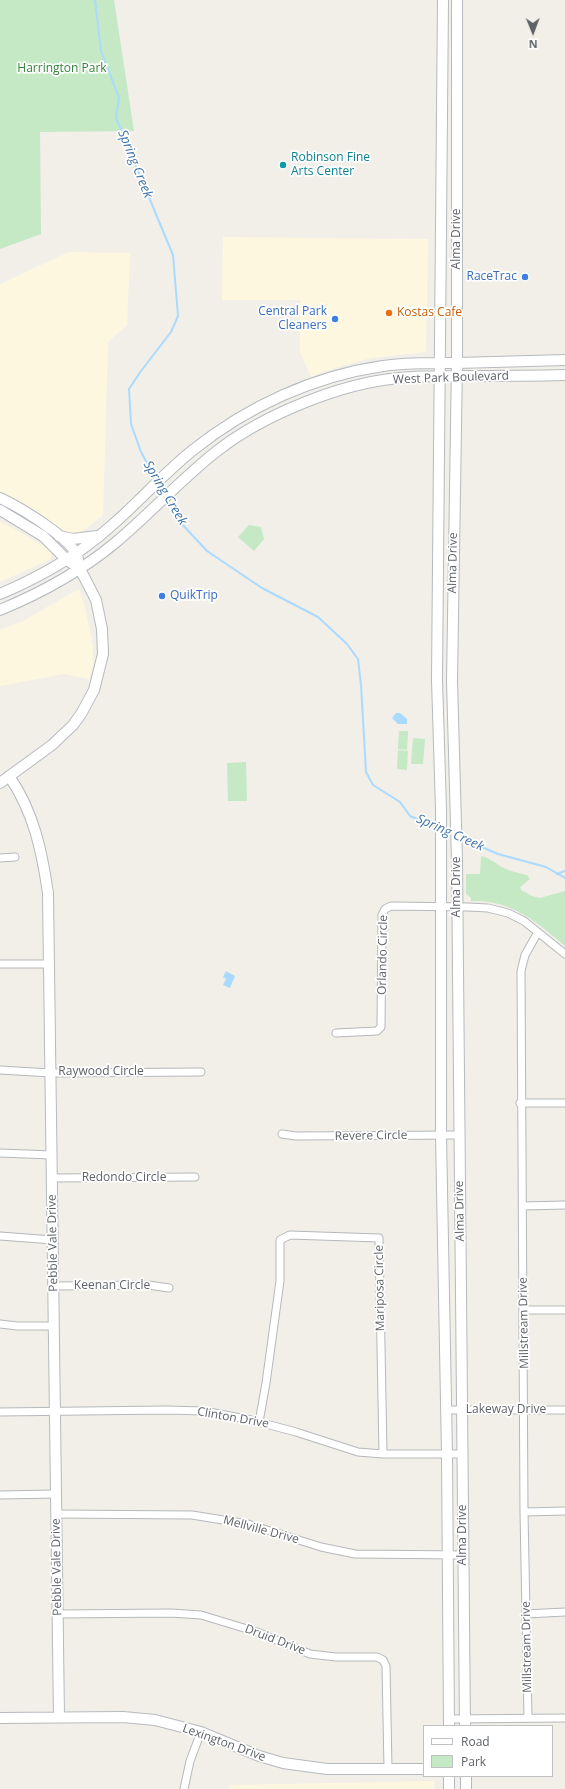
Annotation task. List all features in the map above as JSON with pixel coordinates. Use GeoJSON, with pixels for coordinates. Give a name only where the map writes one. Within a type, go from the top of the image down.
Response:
{"type":"FeatureCollection","features":[{"type":"Feature","properties":{"kind":"main road","name":"Alma Drive"},"geometry":{"type":"LineString","coordinates":[[442,0],[438,729],[441,808],[441,1135],[447,1454],[449,1723]]}},
{"type":"Feature","properties":{"kind":"main road","name":"Alma Drive"},"geometry":{"type":"LineString","coordinates":[[457,0],[457,362],[452,681],[457,861],[465,1723]]}},
{"type":"Feature","properties":{"kind":"main road"},"geometry":{"type":"LineString","coordinates":[[442,61],[457,61]]}},
{"type":"Feature","properties":{"kind":"main road"},"geometry":{"type":"LineString","coordinates":[[441,232],[457,232]]}},
{"type":"Feature","properties":{"kind":"main road","name":"West Park Boulevard"},"geometry":{"type":"LineString","coordinates":[[0,594],[23,584],[67,560],[99,536],[177,463],[209,438],[266,403],[296,389],[321,380],[384,366],[440,362],[565,360]]}},
{"type":"Feature","properties":{"kind":"main road","name":"West Park Boulevard"},"geometry":{"type":"LineString","coordinates":[[0,610],[41,591],[80,569],[114,544],[218,450],[250,429],[283,412],[338,392],[376,381],[398,378],[440,376],[565,375]]}},
{"type":"Feature","properties":{"kind":"main road"},"geometry":{"type":"LineString","coordinates":[[228,425],[235,439]]}},
{"type":"Feature","properties":{"kind":"main road"},"geometry":{"type":"LineString","coordinates":[[0,498],[26,512],[59,536],[76,553],[80,569],[96,600],[102,629],[103,654],[94,690],[82,714],[62,737],[0,783]]}},
{"type":"Feature","properties":{"kind":"main road"},"geometry":{"type":"LineString","coordinates":[[0,510],[43,536],[67,560],[80,569]]}},
{"type":"Feature","properties":{"kind":"main road"},"geometry":{"type":"LineString","coordinates":[[59,536],[73,539],[99,536]]}},
{"type":"Feature","properties":{"kind":"main road"},"geometry":{"type":"LineString","coordinates":[[438,542],[454,542]]}},
{"type":"Feature","properties":{"kind":"main road"},"geometry":{"type":"LineString","coordinates":[[438,729],[453,728]]}},
{"type":"Feature","properties":{"kind":"main road","name":"Pebble Vale Drive"},"geometry":{"type":"LineString","coordinates":[[9,776],[28,809],[44,861],[48,893],[59,1717]]}},
{"type":"Feature","properties":{"kind":"main road","name":"Lexington Drive"},"geometry":{"type":"LineString","coordinates":[[0,1718],[123,1717],[144,1719],[163,1722],[201,1732],[259,1756],[283,1763],[327,1770],[423,1769]]}},
{"type":"Feature","properties":{"kind":"main road"},"geometry":{"type":"LineString","coordinates":[[449,1777],[449,1789]]}},
{"type":"Feature","properties":{"kind":"main road"},"geometry":{"type":"LineString","coordinates":[[466,1777],[466,1789]]}},
{"type":"Feature","properties":{"kind":"street"},"geometry":{"type":"LineString","coordinates":[[0,858],[15,857]]}},
{"type":"Feature","properties":{"kind":"street","name":"Orlando Circle"},"geometry":{"type":"LineString","coordinates":[[336,1033],[371,1032],[377,1031],[381,1027],[382,915],[384,909],[391,906],[457,906],[488,908],[524,921],[565,954]]}},
{"type":"Feature","properties":{"kind":"street","name":"Millstream Drive"},"geometry":{"type":"LineString","coordinates":[[528,1718],[524,1512],[525,1410],[523,1206],[520,1103],[521,971],[525,956],[538,932]]}},
{"type":"Feature","properties":{"kind":"street"},"geometry":{"type":"LineString","coordinates":[[0,964],[50,964]]}},
{"type":"Feature","properties":{"kind":"street","name":"Raywood Circle"},"geometry":{"type":"LineString","coordinates":[[0,1070],[51,1073],[201,1072]]}},
{"type":"Feature","properties":{"kind":"street"},"geometry":{"type":"LineString","coordinates":[[520,1103],[565,1103]]}},
{"type":"Feature","properties":{"kind":"street","name":"Revere Circle"},"geometry":{"type":"LineString","coordinates":[[282,1134],[296,1136],[459,1135]]}},
{"type":"Feature","properties":{"kind":"street"},"geometry":{"type":"LineString","coordinates":[[0,1153],[52,1155]]}},
{"type":"Feature","properties":{"kind":"street","name":"Redondo Circle"},"geometry":{"type":"LineString","coordinates":[[52,1178],[195,1177]]}},
{"type":"Feature","properties":{"kind":"street"},"geometry":{"type":"LineString","coordinates":[[523,1206],[565,1205]]}},
{"type":"Feature","properties":{"kind":"street","name":"Mariposa Circle"},"geometry":{"type":"LineString","coordinates":[[259,1422],[280,1281],[280,1240],[290,1235],[379,1238],[383,1454]]}},
{"type":"Feature","properties":{"kind":"street"},"geometry":{"type":"LineString","coordinates":[[0,1236],[53,1240]]}},
{"type":"Feature","properties":{"kind":"street","name":"Keenan Circle"},"geometry":{"type":"LineString","coordinates":[[54,1286],[148,1286],[169,1288]]}},
{"type":"Feature","properties":{"kind":"street"},"geometry":{"type":"LineString","coordinates":[[524,1310],[565,1310]]}},
{"type":"Feature","properties":{"kind":"street"},"geometry":{"type":"LineString","coordinates":[[0,1324],[17,1326],[54,1326]]}},
{"type":"Feature","properties":{"kind":"street","name":"Clinton Drive"},"geometry":{"type":"LineString","coordinates":[[0,1412],[179,1410],[204,1412],[259,1422],[358,1452],[383,1454],[463,1454]]}},
{"type":"Feature","properties":{"kind":"street","name":"Lakeway Drive"},"geometry":{"type":"LineString","coordinates":[[446,1410],[565,1410]]}},
{"type":"Feature","properties":{"kind":"street"},"geometry":{"type":"LineString","coordinates":[[0,1495],[57,1494]]}},
{"type":"Feature","properties":{"kind":"street"},"geometry":{"type":"LineString","coordinates":[[524,1512],[565,1511]]}},
{"type":"Feature","properties":{"kind":"street","name":"Mellville Drive"},"geometry":{"type":"LineString","coordinates":[[57,1514],[192,1514],[248,1524],[321,1547],[355,1554],[463,1555]]}},
{"type":"Feature","properties":{"kind":"street"},"geometry":{"type":"LineString","coordinates":[[526,1614],[565,1612]]}},
{"type":"Feature","properties":{"kind":"street","name":"Druid Drive"},"geometry":{"type":"LineString","coordinates":[[58,1614],[171,1613],[200,1615],[257,1632],[310,1654],[336,1657],[377,1657],[383,1660],[386,1666],[388,1769]]}},
{"type":"Feature","properties":{"kind":"street"},"geometry":{"type":"LineString","coordinates":[[449,1723],[528,1718],[565,1718]]}},
{"type":"Feature","properties":{"kind":"street"},"geometry":{"type":"LineString","coordinates":[[184,1789],[190,1761],[201,1732]]}},
{"type":"Feature","properties":{"kind":"shaded area"},"geometry":{"type":"Polygon","coordinates":[[[223,237],[428,239],[426,352],[371,358],[337,367],[311,377],[300,352],[300,300],[222,300],[223,237]]]}},
{"type":"Feature","properties":{"kind":"shaded area"},"geometry":{"type":"Polygon","coordinates":[[[69,252],[130,253],[127,325],[108,342],[103,515],[75,537],[0,492],[0,284],[69,252]]]}},
{"type":"Feature","properties":{"kind":"shaded area"},"geometry":{"type":"Polygon","coordinates":[[[0,521],[51,550],[51,559],[0,582],[0,521]]]}},
{"type":"Feature","properties":{"kind":"shaded area"},"geometry":{"type":"Polygon","coordinates":[[[79,589],[85,608],[93,646],[93,665],[89,679],[64,674],[0,686],[0,630],[23,621],[79,589]]]}},
{"type":"Feature","properties":{"kind":"shaded area"},"geometry":{"type":"Polygon","coordinates":[[[434,1781],[434,1789],[229,1789],[230,1785],[434,1781]]]}},
{"type":"Feature","properties":{"kind":"green space","name":"Harrington Park"},"geometry":{"type":"Polygon","coordinates":[[[0,0],[114,0],[134,131],[40,132],[41,234],[0,249],[0,0]]]}},
{"type":"Feature","properties":{"kind":"green space"},"geometry":{"type":"Polygon","coordinates":[[[249,525],[261,527],[264,539],[254,551],[238,537],[249,525]]]}},
{"type":"Feature","properties":{"kind":"green space"},"geometry":{"type":"Polygon","coordinates":[[[399,731],[408,731],[407,750],[398,749],[399,731]]]}},
{"type":"Feature","properties":{"kind":"green space"},"geometry":{"type":"Polygon","coordinates":[[[413,738],[425,739],[423,764],[411,764],[413,738]]]}},
{"type":"Feature","properties":{"kind":"green space"},"geometry":{"type":"Polygon","coordinates":[[[398,750],[408,751],[407,770],[397,769],[398,750]]]}},
{"type":"Feature","properties":{"kind":"green space"},"geometry":{"type":"Polygon","coordinates":[[[246,762],[247,801],[228,801],[227,763],[246,762]]]}},
{"type":"Feature","properties":{"kind":"green space"},"geometry":{"type":"Polygon","coordinates":[[[481,856],[506,869],[527,875],[530,879],[520,887],[521,890],[532,896],[540,898],[565,891],[565,946],[534,921],[511,908],[485,901],[471,901],[471,898],[466,894],[466,874],[480,874],[481,856]]]}},
{"type":"Feature","properties":{"kind":"water"},"geometry":{"type":"Polygon","coordinates":[[[396,713],[400,713],[407,719],[407,724],[398,724],[392,718],[396,713]]]}},
{"type":"Feature","properties":{"kind":"water"},"geometry":{"type":"Polygon","coordinates":[[[226,971],[235,976],[230,988],[223,985],[226,979],[223,977],[226,971]]]}},
{"type":"Feature","properties":{"kind":"waterway","name":"Spring Creek"},"geometry":{"type":"LineString","coordinates":[[95,0],[101,51],[119,98],[116,118],[173,255],[178,316],[171,332],[129,389],[131,424],[141,452],[156,479]]}},
{"type":"Feature","properties":{"kind":"waterway","name":"Spring Creek"},"geometry":{"type":"LineString","coordinates":[[159,484],[165,494]]}},
{"type":"Feature","properties":{"kind":"waterway","name":"Spring Creek"},"geometry":{"type":"LineString","coordinates":[[168,500],[181,523],[207,551],[262,588],[318,617],[347,644],[358,659],[366,772],[373,785],[400,802],[410,816],[438,828]]}},
{"type":"Feature","properties":{"kind":"waterway","name":"Spring Creek"},"geometry":{"type":"LineString","coordinates":[[444,830],[453,834]]}},
{"type":"Feature","properties":{"kind":"waterway","name":"Spring Creek"},"geometry":{"type":"LineString","coordinates":[[461,838],[498,854],[546,867],[565,878]]}},
{"type":"Feature","properties":{"kind":"waterway","name":"Spring Creek"},"geometry":{"type":"LineString","coordinates":[[557,874],[565,871]]}},
{"type":"Feature","properties":{"kind":"place","name":"Robinson Fine Arts Center"},"geometry":{"type":"Point","coordinates":[283,165]}},
{"type":"Feature","properties":{"kind":"place","name":"RaceTrac"},"geometry":{"type":"Point","coordinates":[525,277]}},
{"type":"Feature","properties":{"kind":"place","name":"Kostas Cafe"},"geometry":{"type":"Point","coordinates":[389,313]}},
{"type":"Feature","properties":{"kind":"place","name":"Central Park Cleaners"},"geometry":{"type":"Point","coordinates":[335,319]}},
{"type":"Feature","properties":{"kind":"place","name":"QuikTrip"},"geometry":{"type":"Point","coordinates":[162,596]}}]}
